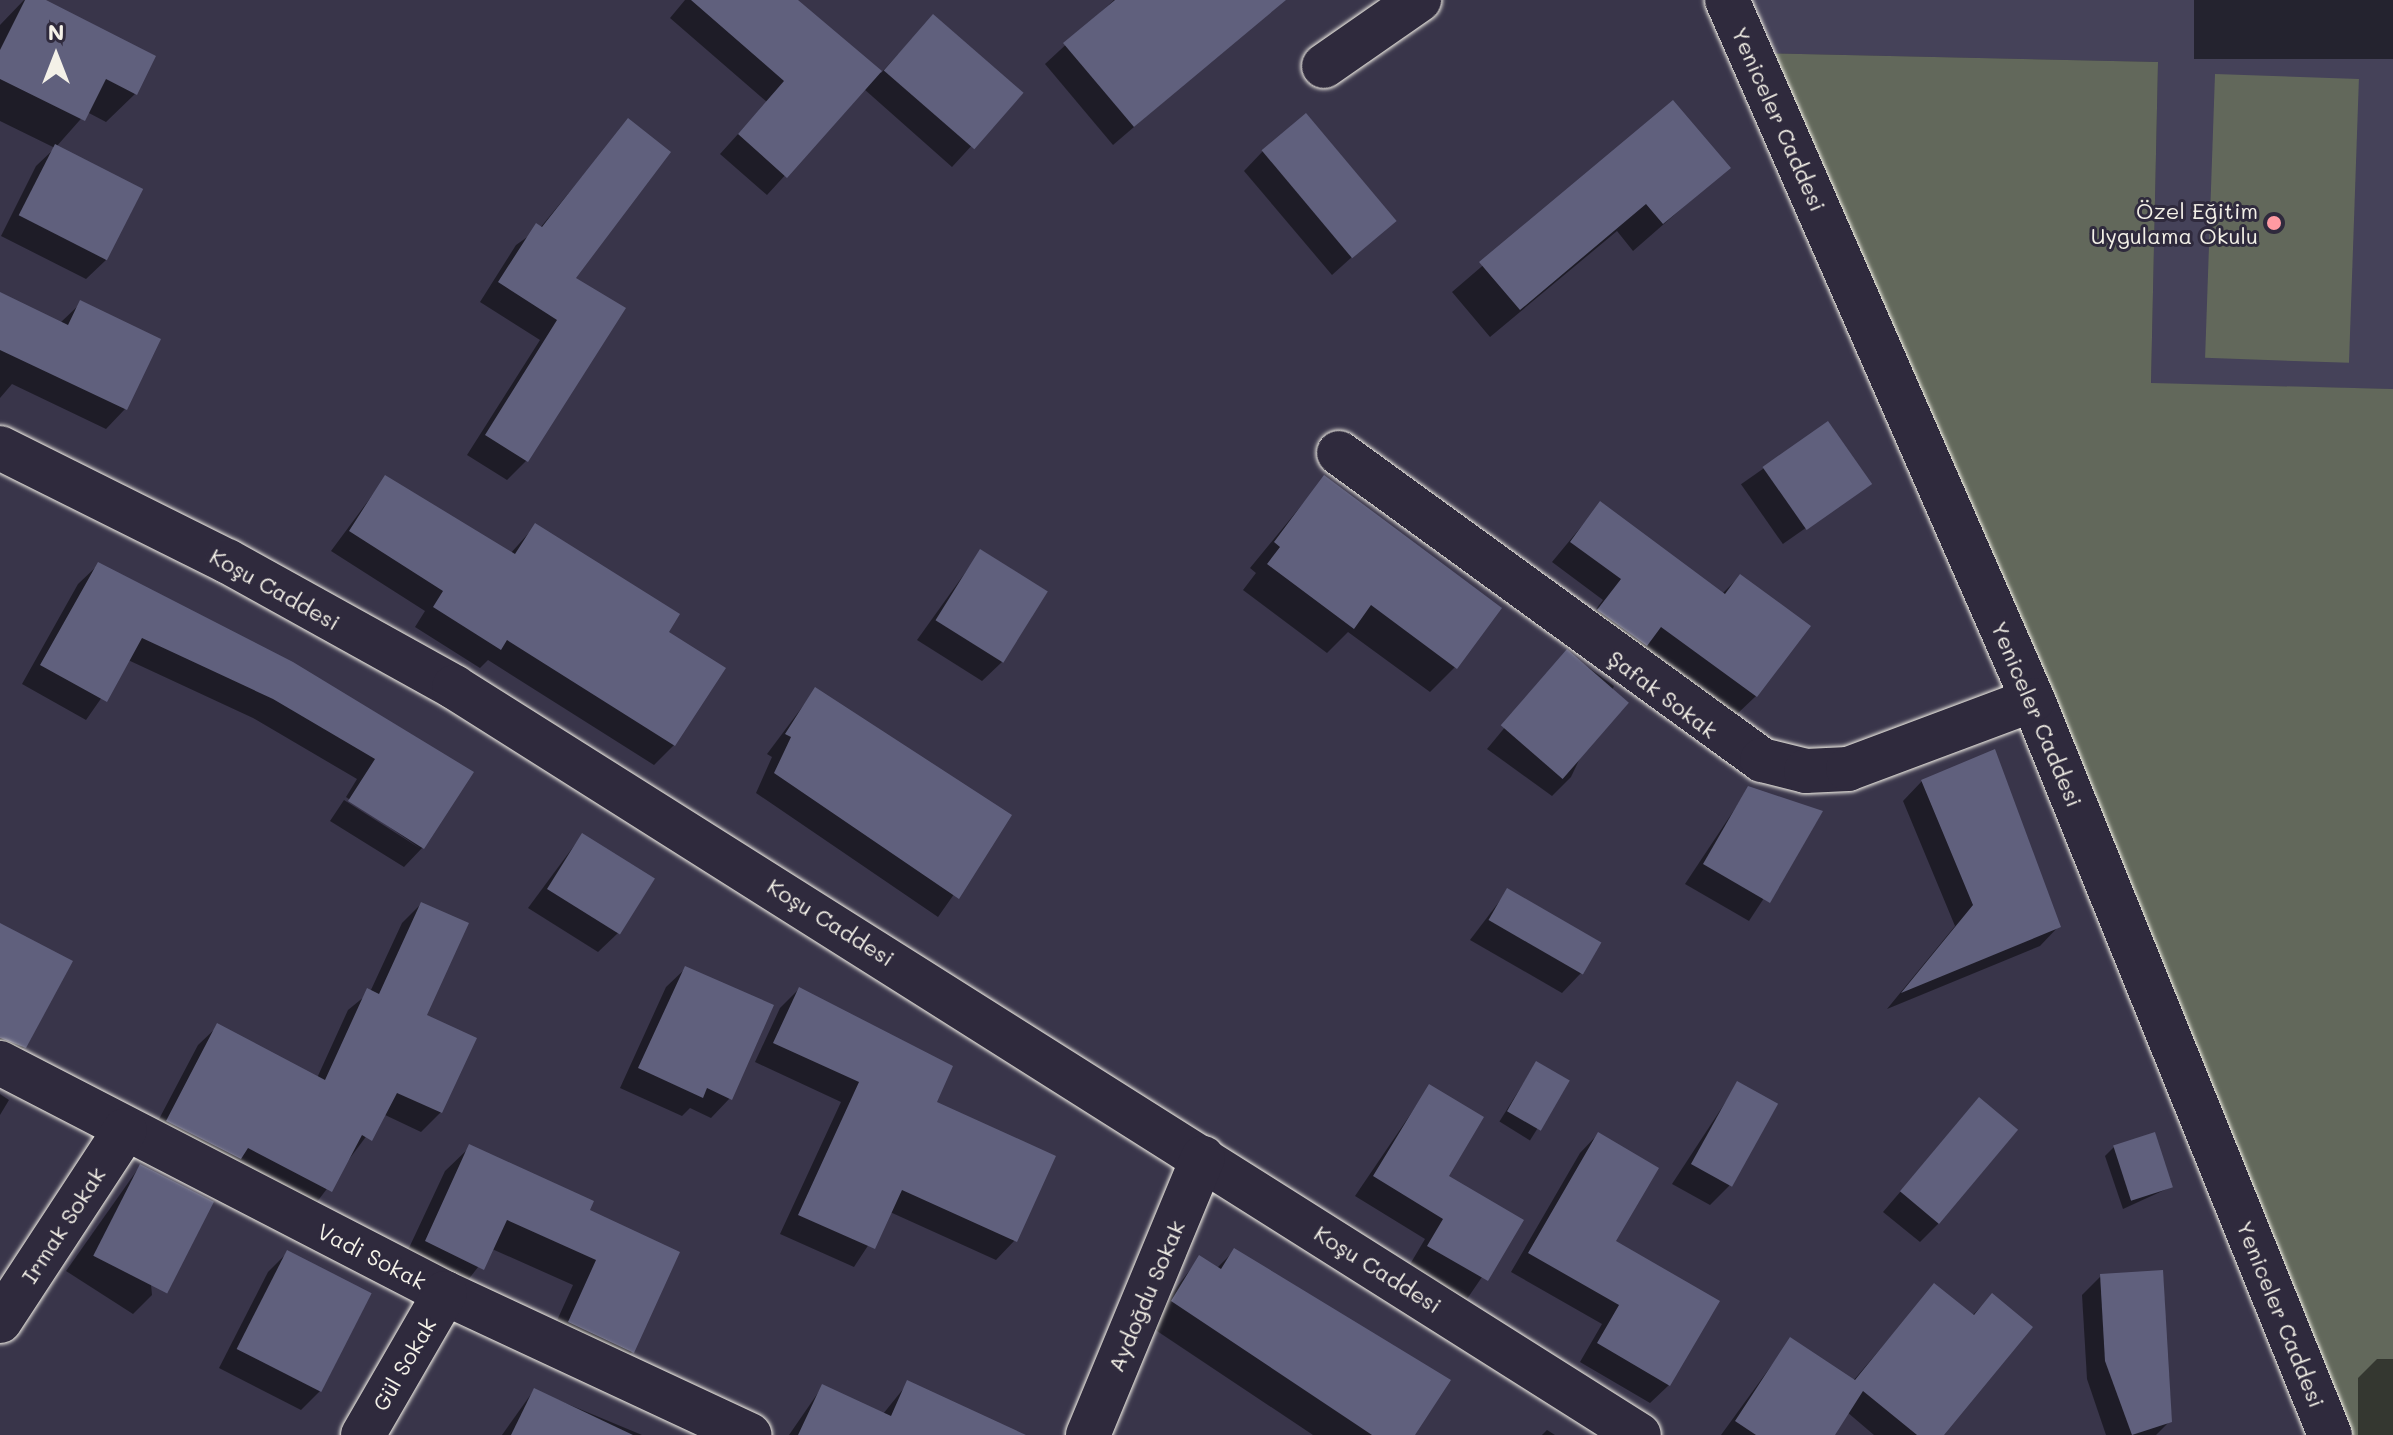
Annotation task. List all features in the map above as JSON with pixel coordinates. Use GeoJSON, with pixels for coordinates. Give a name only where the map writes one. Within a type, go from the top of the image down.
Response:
{"type":"FeatureCollection","features":[{"type":"Feature","properties":{"kind":"street"},"geometry":{"type":"LineString","coordinates":[[1324,66],[1419,0]]}},
{"type":"Feature","properties":{"kind":"street","name":"Yeniceler Caddesi"},"geometry":{"type":"LineString","coordinates":[[1727,0],[2033,700],[2330,1435]]}},
{"type":"Feature","properties":{"kind":"street","name":"Koşu Caddesi"},"geometry":{"type":"LineString","coordinates":[[0,448],[227,561],[454,687],[1639,1435]]}},
{"type":"Feature","properties":{"kind":"street","name":"Şafak Sokak"},"geometry":{"type":"LineString","coordinates":[[1339,453],[1762,760],[1806,771],[1848,769],[2033,700]]}},
{"type":"Feature","properties":{"kind":"street","name":"Vadi Sokak"},"geometry":{"type":"LineString","coordinates":[[0,1063],[445,1293],[750,1435]]}},
{"type":"Feature","properties":{"kind":"street","name":"Irmak Sokak"},"geometry":{"type":"LineString","coordinates":[[0,1321],[125,1130]]}},
{"type":"Feature","properties":{"kind":"street","name":"Aydoğdu Sokak"},"geometry":{"type":"LineString","coordinates":[[1088,1435],[1203,1158]]}},
{"type":"Feature","properties":{"kind":"street","name":"Gül Sokak"},"geometry":{"type":"LineString","coordinates":[[363,1435],[445,1293]]}},
{"type":"Feature","properties":{"kind":"shaded area","name":"Özel Eğitim Uygulama Okulu"},"geometry":{"type":"Polygon","coordinates":[[[1727,0],[2393,0],[2393,389],[2151,384],[2158,62],[1750,53],[1727,0]]]}},
{"type":"Feature","properties":{"kind":"green space"},"geometry":{"type":"Polygon","coordinates":[[[1750,53],[2158,62],[2151,383],[2393,389],[2393,1435],[2330,1435],[1750,53]]]}},
{"type":"Feature","properties":{"kind":"green space"},"geometry":{"type":"Polygon","coordinates":[[[2215,74],[2359,79],[2349,363],[2205,358],[2215,74]]]}},
{"type":"Feature","properties":{"kind":"building"},"geometry":{"type":"Polygon","coordinates":[[[25,0],[46,0],[156,56],[137,95],[106,79],[85,121],[0,79],[0,50],[25,0]]]}},
{"type":"Feature","properties":{"kind":"building"},"geometry":{"type":"Polygon","coordinates":[[[691,0],[798,0],[882,71],[787,178],[738,134],[784,81],[691,0]]]}},
{"type":"Feature","properties":{"kind":"building"},"geometry":{"type":"Polygon","coordinates":[[[1115,0],[1286,0],[1134,127],[1063,43],[1115,0]]]}},
{"type":"Feature","properties":{"kind":"building"},"geometry":{"type":"Polygon","coordinates":[[[933,14],[1024,93],[974,149],[884,71],[933,14]]]}},
{"type":"Feature","properties":{"kind":"building"},"geometry":{"type":"Polygon","coordinates":[[[1673,100],[1731,168],[1663,224],[1646,204],[1520,310],[1479,262],[1673,100]]]}},
{"type":"Feature","properties":{"kind":"building"},"geometry":{"type":"Polygon","coordinates":[[[1306,113],[1397,221],[1352,258],[1262,150],[1306,113]]]}},
{"type":"Feature","properties":{"kind":"building"},"geometry":{"type":"Polygon","coordinates":[[[628,118],[671,152],[576,278],[626,308],[528,462],[485,435],[557,320],[498,282],[536,223],[542,227],[628,118]]]}},
{"type":"Feature","properties":{"kind":"building"},"geometry":{"type":"Polygon","coordinates":[[[55,144],[143,189],[107,260],[19,215],[55,144]]]}},
{"type":"Feature","properties":{"kind":"building"},"geometry":{"type":"Polygon","coordinates":[[[0,292],[68,325],[80,300],[161,339],[127,410],[0,350],[0,292]]]}},
{"type":"Feature","properties":{"kind":"building"},"geometry":{"type":"Polygon","coordinates":[[[1828,421],[1872,484],[1807,530],[1762,467],[1828,421]]]}},
{"type":"Feature","properties":{"kind":"building"},"geometry":{"type":"Polygon","coordinates":[[[385,475],[515,554],[535,523],[680,614],[669,632],[726,668],[675,746],[507,640],[501,650],[433,607],[443,591],[349,531],[385,475]]]}},
{"type":"Feature","properties":{"kind":"building"},"geometry":{"type":"Polygon","coordinates":[[[1324,475],[1502,608],[1457,669],[1371,605],[1354,629],[1267,564],[1280,547],[1274,542],[1324,475]]]}},
{"type":"Feature","properties":{"kind":"building"},"geometry":{"type":"Polygon","coordinates":[[[1600,501],[1725,594],[1740,574],[1811,626],[1757,697],[1661,627],[1647,646],[1597,610],[1621,579],[1570,542],[1600,501]]]}},
{"type":"Feature","properties":{"kind":"building"},"geometry":{"type":"Polygon","coordinates":[[[980,549],[1048,591],[1003,663],[935,620],[980,549]]]}},
{"type":"Feature","properties":{"kind":"building"},"geometry":{"type":"Polygon","coordinates":[[[98,562],[293,662],[474,772],[424,849],[348,801],[375,759],[273,699],[142,638],[107,702],[40,665],[98,562]]]}},
{"type":"Feature","properties":{"kind":"building"},"geometry":{"type":"Polygon","coordinates":[[[1567,649],[1629,703],[1563,779],[1501,725],[1567,649]]]}},
{"type":"Feature","properties":{"kind":"building"},"geometry":{"type":"Polygon","coordinates":[[[815,687],[1012,815],[959,899],[774,773],[791,737],[785,734],[815,687]]]}},
{"type":"Feature","properties":{"kind":"building"},"geometry":{"type":"Polygon","coordinates":[[[1995,749],[2061,927],[1901,993],[1973,905],[1921,780],[1995,749]]]}},
{"type":"Feature","properties":{"kind":"building"},"geometry":{"type":"Polygon","coordinates":[[[1748,786],[1823,811],[1770,903],[1703,864],[1748,786]]]}},
{"type":"Feature","properties":{"kind":"building"},"geometry":{"type":"Polygon","coordinates":[[[582,833],[655,879],[620,935],[547,889],[582,833]]]}},
{"type":"Feature","properties":{"kind":"building"},"geometry":{"type":"Polygon","coordinates":[[[1507,888],[1601,943],[1583,975],[1488,920],[1507,888]]]}},
{"type":"Feature","properties":{"kind":"building"},"geometry":{"type":"Polygon","coordinates":[[[421,902],[469,923],[427,1015],[477,1038],[442,1113],[397,1093],[372,1141],[362,1135],[332,1192],[248,1148],[241,1159],[166,1121],[217,1023],[325,1080],[367,988],[379,994],[421,902]]]}},
{"type":"Feature","properties":{"kind":"building"},"geometry":{"type":"Polygon","coordinates":[[[0,923],[73,961],[26,1048],[0,1038],[0,923]]]}},
{"type":"Feature","properties":{"kind":"building"},"geometry":{"type":"Polygon","coordinates":[[[685,966],[774,1005],[732,1100],[707,1088],[703,1098],[638,1068],[685,966]]]}},
{"type":"Feature","properties":{"kind":"building"},"geometry":{"type":"Polygon","coordinates":[[[799,987],[953,1066],[937,1102],[1056,1156],[1017,1242],[902,1190],[875,1249],[798,1215],[859,1082],[773,1043],[799,987]]]}},
{"type":"Feature","properties":{"kind":"building"},"geometry":{"type":"Polygon","coordinates":[[[1536,1061],[1570,1080],[1541,1131],[1507,1111],[1536,1061]]]}},
{"type":"Feature","properties":{"kind":"building"},"geometry":{"type":"Polygon","coordinates":[[[1737,1081],[1778,1104],[1732,1187],[1691,1164],[1737,1081]]]}},
{"type":"Feature","properties":{"kind":"building"},"geometry":{"type":"Polygon","coordinates":[[[1429,1084],[1484,1117],[1449,1176],[1524,1220],[1488,1281],[1427,1246],[1443,1219],[1373,1176],[1429,1084]]]}},
{"type":"Feature","properties":{"kind":"building"},"geometry":{"type":"Polygon","coordinates":[[[1979,1097],[2018,1130],[1939,1224],[1900,1191],[1979,1097]]]}},
{"type":"Feature","properties":{"kind":"building"},"geometry":{"type":"Polygon","coordinates":[[[1598,1132],[1659,1168],[1616,1241],[1720,1301],[1670,1386],[1597,1343],[1619,1305],[1528,1253],[1598,1132]]]}},
{"type":"Feature","properties":{"kind":"building"},"geometry":{"type":"Polygon","coordinates":[[[2155,1132],[2173,1187],[2131,1201],[2113,1146],[2155,1132]]]}},
{"type":"Feature","properties":{"kind":"building"},"geometry":{"type":"Polygon","coordinates":[[[469,1144],[594,1201],[590,1210],[680,1252],[634,1353],[568,1322],[596,1260],[507,1220],[484,1270],[425,1241],[469,1144]]]}},
{"type":"Feature","properties":{"kind":"building"},"geometry":{"type":"Polygon","coordinates":[[[140,1164],[214,1202],[167,1293],[93,1256],[140,1164]]]}},
{"type":"Feature","properties":{"kind":"building"},"geometry":{"type":"Polygon","coordinates":[[[1234,1248],[1451,1380],[1415,1435],[1372,1435],[1171,1301],[1199,1255],[1221,1269],[1234,1248]]]}},
{"type":"Feature","properties":{"kind":"building"},"geometry":{"type":"Polygon","coordinates":[[[287,1250],[372,1293],[321,1392],[237,1349],[287,1250]]]}},
{"type":"Feature","properties":{"kind":"building"},"geometry":{"type":"Polygon","coordinates":[[[2163,1270],[2172,1422],[2132,1435],[2105,1361],[2100,1274],[2163,1270]]]}},
{"type":"Feature","properties":{"kind":"building"},"geometry":{"type":"Polygon","coordinates":[[[1934,1283],[1974,1315],[1992,1293],[2033,1327],[1944,1435],[1917,1435],[1863,1391],[1835,1435],[1756,1435],[1735,1421],[1790,1337],[1855,1380],[1934,1283]]]}},
{"type":"Feature","properties":{"kind":"building"},"geometry":{"type":"Polygon","coordinates":[[[907,1380],[1026,1435],[798,1435],[822,1384],[891,1416],[907,1380]]]}},
{"type":"Feature","properties":{"kind":"building"},"geometry":{"type":"Polygon","coordinates":[[[534,1388],[633,1435],[511,1435],[534,1388]]]}},
{"type":"Feature","properties":{"kind":"place","name":"Özel Eğitim Uygulama Okulu"},"geometry":{"type":"Point","coordinates":[2274,223]}}]}
